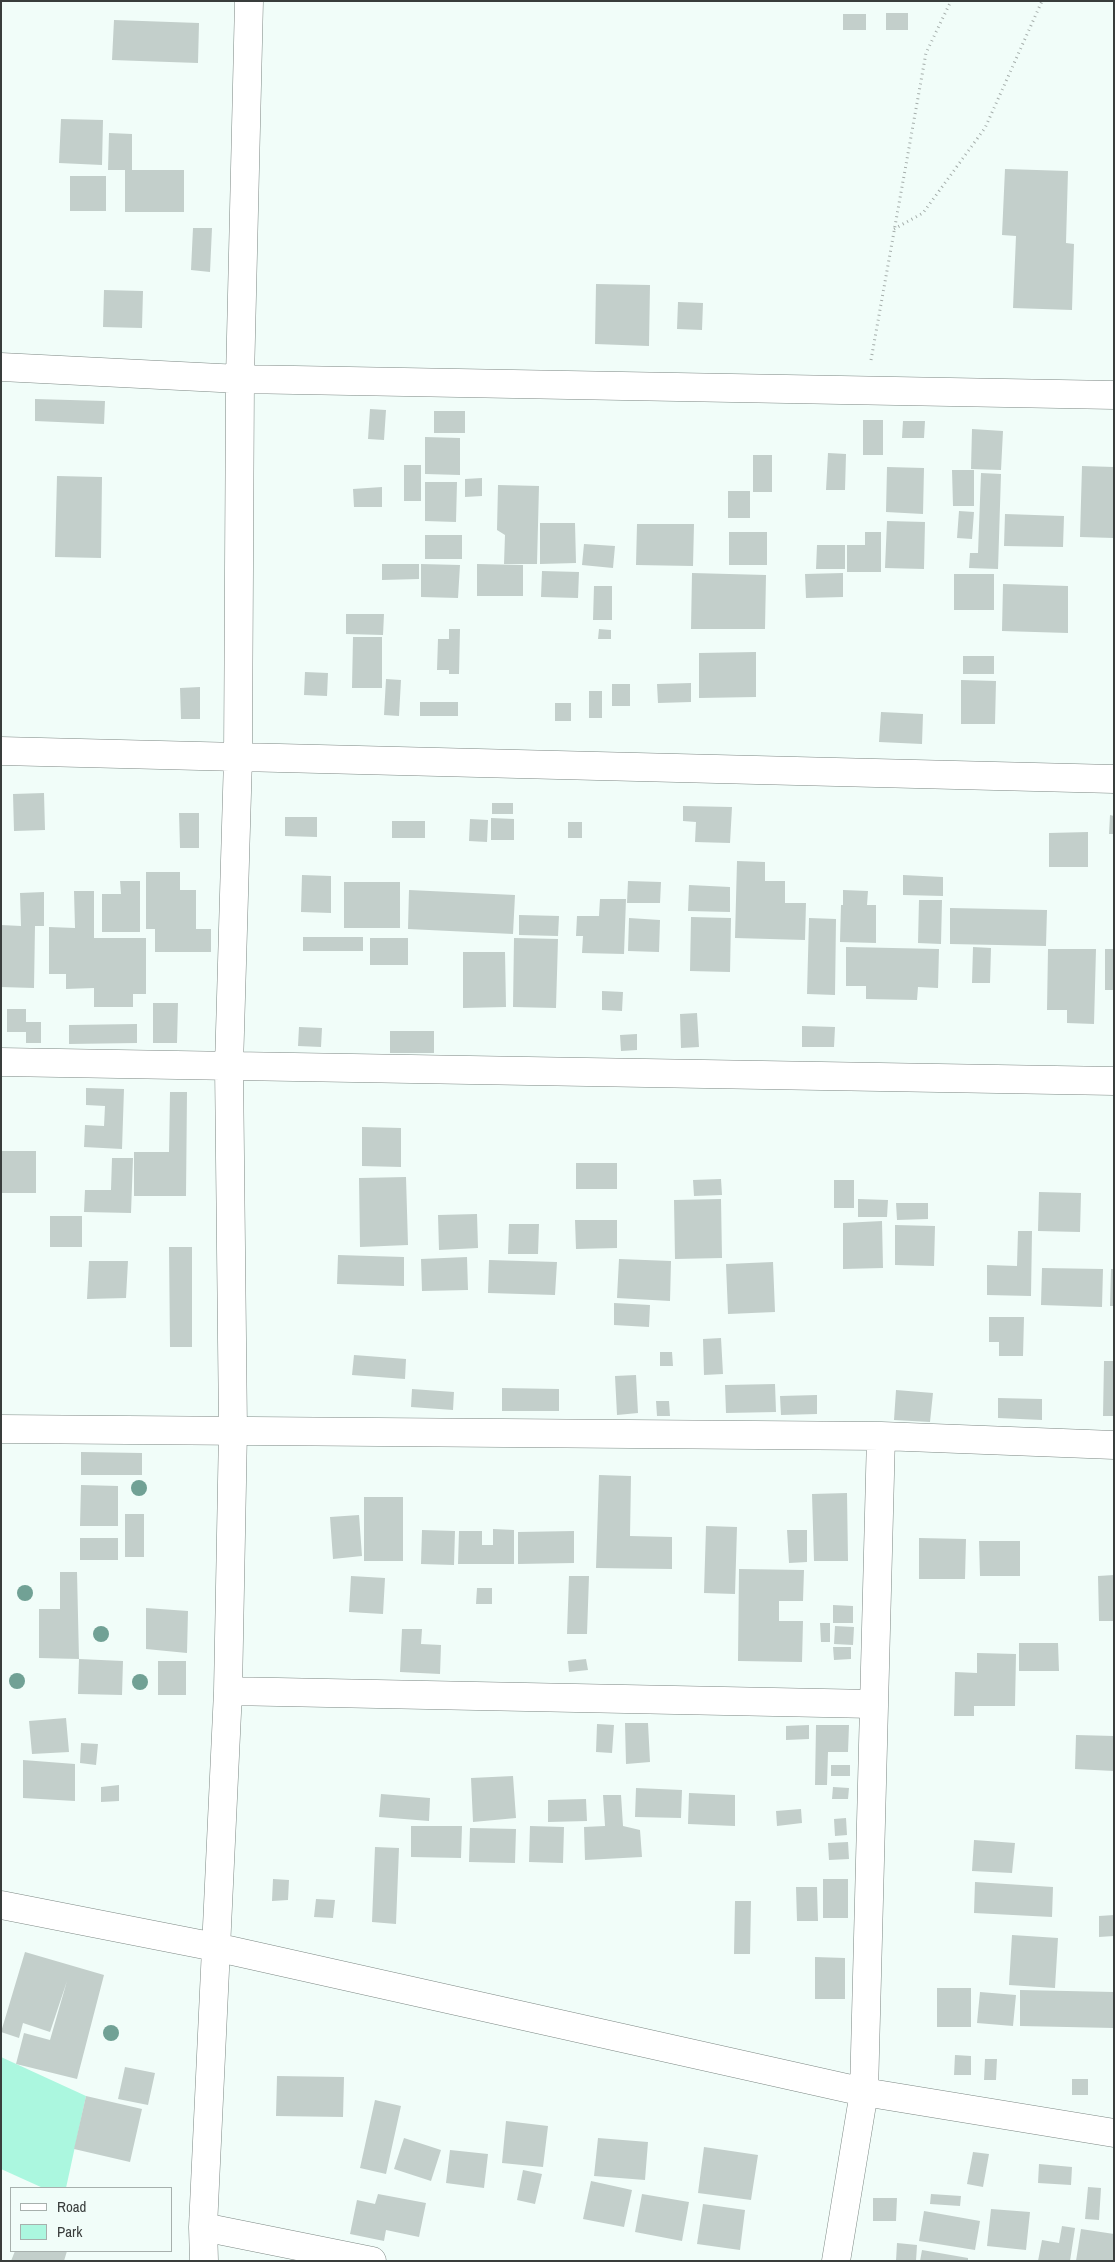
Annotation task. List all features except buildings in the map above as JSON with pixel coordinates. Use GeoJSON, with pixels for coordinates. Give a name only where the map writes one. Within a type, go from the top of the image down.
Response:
{"type":"FeatureCollection","features":[{"type":"Feature","properties":{"kind":"street"},"geometry":{"type":"LineString","coordinates":[[204,2261],[203,2227],[228,1691],[232,1430],[229,1066],[238,758],[240,379],[250,1]]}},
{"type":"Feature","properties":{"kind":"street"},"geometry":{"type":"LineString","coordinates":[[1,367],[240,379],[1114,395]]}},
{"type":"Feature","properties":{"kind":"street"},"geometry":{"type":"LineString","coordinates":[[1,751],[1114,779]]}},
{"type":"Feature","properties":{"kind":"street"},"geometry":{"type":"LineString","coordinates":[[1,1062],[1114,1081]]}},
{"type":"Feature","properties":{"kind":"street"},"geometry":{"type":"LineString","coordinates":[[1,1428],[880,1436],[1114,1445]]}},
{"type":"Feature","properties":{"kind":"street"},"geometry":{"type":"LineString","coordinates":[[836,2261],[864,2092],[880,1436]]}},
{"type":"Feature","properties":{"kind":"street"},"geometry":{"type":"LineString","coordinates":[[228,1691],[873,1704]]}},
{"type":"Feature","properties":{"kind":"street"},"geometry":{"type":"LineString","coordinates":[[3,1911],[215,1947],[864,2092],[1114,2133]]}},
{"type":"Feature","properties":{"kind":"street"},"geometry":{"type":"LineString","coordinates":[[203,2227],[372,2261]]}},
{"type":"Feature","properties":{"kind":"path"},"geometry":{"type":"LineString","coordinates":[[870,363],[926,54],[951,1]]}},
{"type":"Feature","properties":{"kind":"path"},"geometry":{"type":"LineString","coordinates":[[894,229],[923,213],[985,128],[1042,1]]}},
{"type":"Feature","properties":{"kind":"green space"},"geometry":{"type":"Polygon","coordinates":[[[1,2057],[86,2096],[66,2187],[41,2187],[1,2169],[1,2057]]]}}]}
